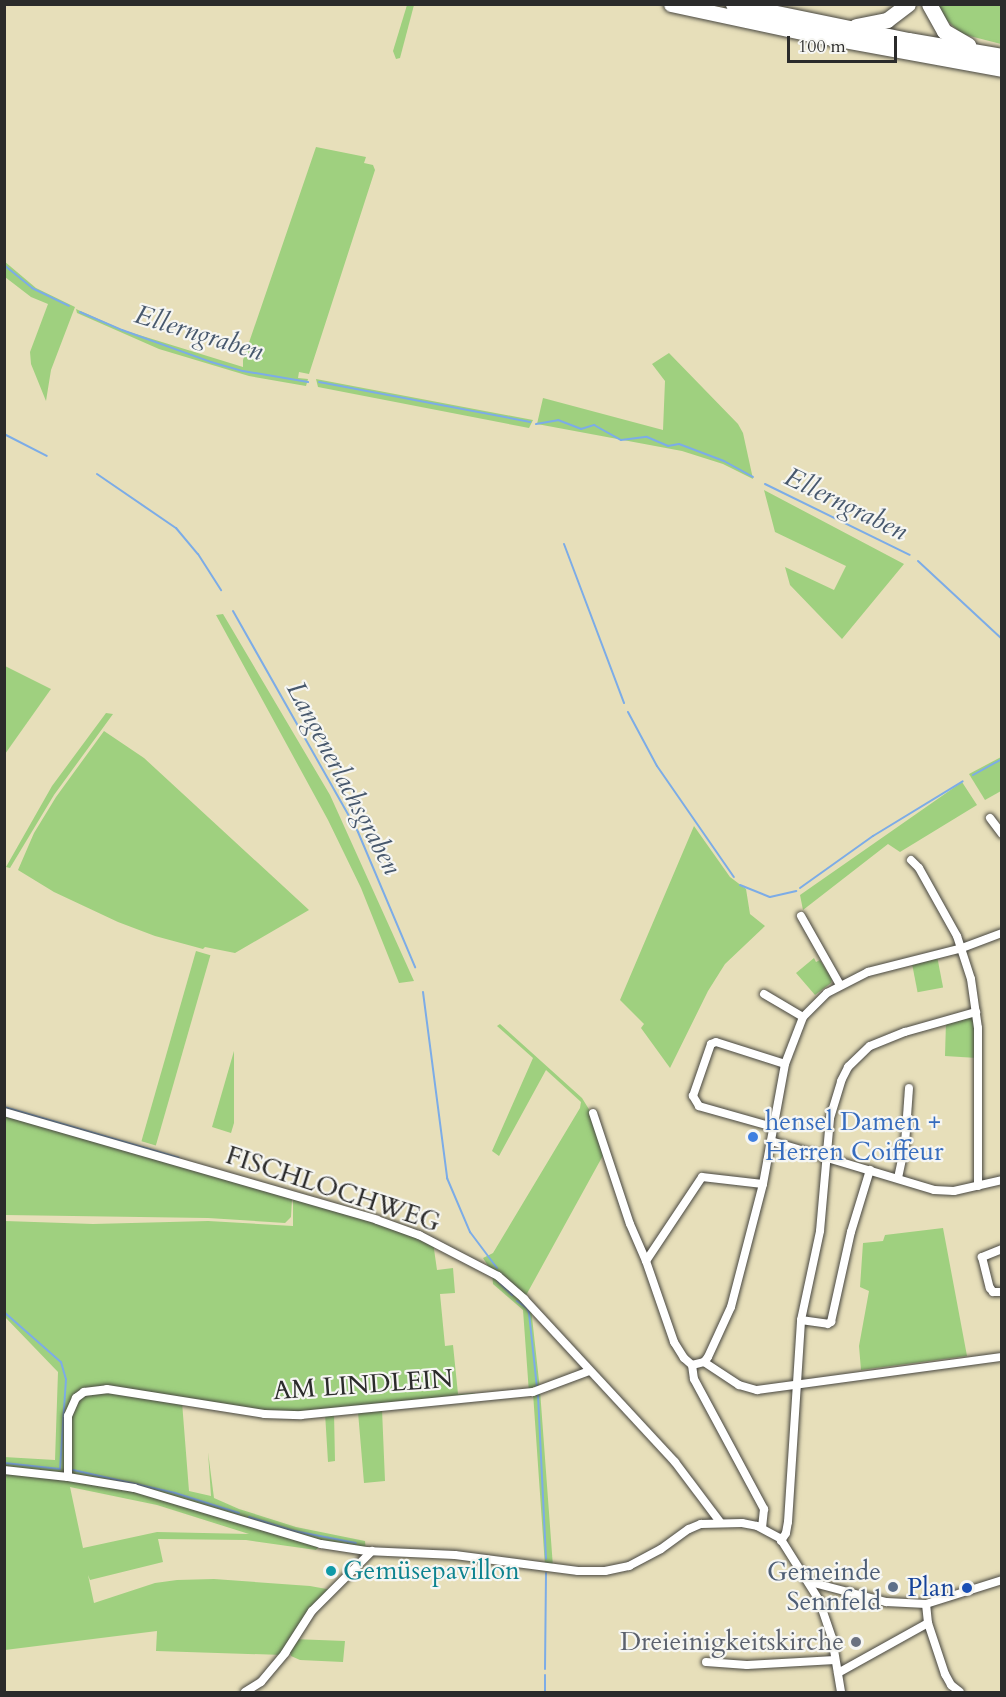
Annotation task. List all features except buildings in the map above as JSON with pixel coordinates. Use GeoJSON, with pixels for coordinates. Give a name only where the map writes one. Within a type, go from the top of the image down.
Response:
{"type":"FeatureCollection","features":[{"type":"Feature","properties":{"kind":"highway"},"geometry":{"type":"LineString","coordinates":[[671,4],[1002,69]]}},
{"type":"Feature","properties":{"kind":"highway"},"geometry":{"type":"LineString","coordinates":[[733,4],[838,27],[994,54]]}},
{"type":"Feature","properties":{"kind":"highway"},"geometry":{"type":"LineString","coordinates":[[838,27],[887,20],[908,4]]}},
{"type":"Feature","properties":{"kind":"highway"},"geometry":{"type":"LineString","coordinates":[[929,4],[944,31],[994,54]]}},
{"type":"Feature","properties":{"kind":"highway"},"geometry":{"type":"LineString","coordinates":[[972,64],[1002,74]]}},
{"type":"Feature","properties":{"kind":"street"},"geometry":{"type":"LineString","coordinates":[[990,818],[1002,834]]}},
{"type":"Feature","properties":{"kind":"street"},"geometry":{"type":"LineString","coordinates":[[911,860],[919,868],[962,948],[971,979],[978,1028],[978,1186]]}},
{"type":"Feature","properties":{"kind":"street"},"geometry":{"type":"LineString","coordinates":[[801,916],[840,985]]}},
{"type":"Feature","properties":{"kind":"street"},"geometry":{"type":"LineString","coordinates":[[704,1362],[731,1307],[763,1184],[784,1064],[803,1017],[814,1004],[840,985],[886,966],[962,948],[1002,933]]}},
{"type":"Feature","properties":{"kind":"street"},"geometry":{"type":"LineString","coordinates":[[764,994],[803,1017]]}},
{"type":"Feature","properties":{"kind":"street"},"geometry":{"type":"LineString","coordinates":[[781,1540],[786,1533],[788,1522],[801,1320],[820,1231],[830,1118],[835,1097],[848,1067],[870,1046],[905,1032],[976,1011]]}},
{"type":"Feature","properties":{"kind":"street"},"geometry":{"type":"LineString","coordinates":[[773,1127],[699,1106],[693,1096],[711,1044],[716,1042],[784,1064]]}},
{"type":"Feature","properties":{"kind":"street"},"geometry":{"type":"LineString","coordinates":[[898,1178],[905,1144],[909,1088]]}},
{"type":"Feature","properties":{"kind":"street","name":"FISCHLOCHWEG"},"geometry":{"type":"LineString","coordinates":[[4,1112],[377,1220],[419,1235],[498,1276],[524,1299],[675,1462],[720,1522]]}},
{"type":"Feature","properties":{"kind":"street"},"geometry":{"type":"LineString","coordinates":[[593,1113],[630,1224],[646,1261],[674,1342],[684,1358],[692,1365],[694,1379],[764,1509],[762,1527]]}},
{"type":"Feature","properties":{"kind":"street"},"geometry":{"type":"LineString","coordinates":[[771,1141],[934,1190],[954,1191],[1002,1180]]}},
{"type":"Feature","properties":{"kind":"street"},"geometry":{"type":"LineString","coordinates":[[801,1320],[828,1324],[831,1322],[851,1232],[870,1170]]}},
{"type":"Feature","properties":{"kind":"street"},"geometry":{"type":"LineString","coordinates":[[646,1261],[702,1177],[763,1184]]}},
{"type":"Feature","properties":{"kind":"street"},"geometry":{"type":"LineString","coordinates":[[1002,1249],[982,1257],[990,1288],[993,1292],[1002,1292]]}},
{"type":"Feature","properties":{"kind":"street"},"geometry":{"type":"LineString","coordinates":[[692,1365],[704,1362],[747,1389],[757,1390],[1002,1357]]}},
{"type":"Feature","properties":{"kind":"street","name":"AM LINDLEIN"},"geometry":{"type":"LineString","coordinates":[[68,1477],[68,1416],[73,1403],[84,1392],[107,1389],[264,1414],[301,1415],[533,1392],[589,1371]]}},
{"type":"Feature","properties":{"kind":"street"},"geometry":{"type":"LineString","coordinates":[[4,1470],[68,1477],[174,1499],[321,1544],[372,1551],[455,1555],[578,1571],[605,1571],[641,1561],[689,1529],[720,1522],[762,1527],[781,1540],[810,1582],[819,1600],[832,1638],[841,1692]]}},
{"type":"Feature","properties":{"kind":"street"},"geometry":{"type":"LineString","coordinates":[[245,1692],[261,1682],[285,1653],[312,1611],[372,1551]]}},
{"type":"Feature","properties":{"kind":"street"},"geometry":{"type":"LineString","coordinates":[[810,1582],[886,1602],[926,1604],[1002,1580]]}},
{"type":"Feature","properties":{"kind":"street"},"geometry":{"type":"LineString","coordinates":[[926,1604],[928,1623],[945,1674],[951,1685],[960,1692]]}},
{"type":"Feature","properties":{"kind":"street"},"geometry":{"type":"LineString","coordinates":[[838,1673],[928,1623]]}},
{"type":"Feature","properties":{"kind":"street"},"geometry":{"type":"LineString","coordinates":[[706,1662],[747,1665],[835,1660]]}},
{"type":"Feature","properties":{"kind":"green space"},"geometry":{"type":"Polygon","coordinates":[[[407,5],[414,5],[400,58],[396,59],[393,51],[407,5]]]}},
{"type":"Feature","properties":{"kind":"green space"},"geometry":{"type":"Polygon","coordinates":[[[938,5],[1001,5],[1001,44],[962,34],[944,18],[938,5]]]}},
{"type":"Feature","properties":{"kind":"green space"},"geometry":{"type":"Polygon","coordinates":[[[316,147],[366,157],[364,163],[373,165],[375,170],[309,374],[299,372],[298,378],[308,379],[306,386],[249,376],[159,349],[77,313],[76,309],[123,330],[243,367],[243,360],[316,147]]]}},
{"type":"Feature","properties":{"kind":"green space"},"geometry":{"type":"Polygon","coordinates":[[[4,261],[36,288],[75,307],[51,370],[46,401],[31,364],[30,352],[48,304],[31,297],[5,277],[4,261]]]}},
{"type":"Feature","properties":{"kind":"green space"},"geometry":{"type":"Polygon","coordinates":[[[669,353],[738,424],[743,433],[753,479],[723,464],[682,451],[537,424],[543,398],[663,430],[665,381],[652,364],[669,353]]]}},
{"type":"Feature","properties":{"kind":"green space"},"geometry":{"type":"Polygon","coordinates":[[[316,379],[533,420],[529,428],[318,387],[316,379]]]}},
{"type":"Feature","properties":{"kind":"green space"},"geometry":{"type":"Polygon","coordinates":[[[764,490],[904,564],[842,639],[790,585],[785,567],[834,590],[846,566],[775,532],[764,490]]]}},
{"type":"Feature","properties":{"kind":"green space"},"geometry":{"type":"Polygon","coordinates":[[[223,614],[330,795],[414,981],[399,983],[361,888],[328,820],[216,615],[223,614]]]}},
{"type":"Feature","properties":{"kind":"green space"},"geometry":{"type":"Polygon","coordinates":[[[5,666],[51,689],[5,754],[5,666]]]}},
{"type":"Feature","properties":{"kind":"green space"},"geometry":{"type":"Polygon","coordinates":[[[106,713],[113,714],[54,795],[10,868],[6,867],[52,786],[106,713]]]}},
{"type":"Feature","properties":{"kind":"green space"},"geometry":{"type":"Polygon","coordinates":[[[104,731],[144,758],[309,910],[235,953],[205,947],[203,949],[155,936],[118,922],[54,892],[18,870],[34,833],[56,797],[104,731]]]}},
{"type":"Feature","properties":{"kind":"green space"},"geometry":{"type":"Polygon","coordinates":[[[1001,757],[1001,791],[985,800],[969,774],[1001,757]]]}},
{"type":"Feature","properties":{"kind":"green space"},"geometry":{"type":"Polygon","coordinates":[[[962,782],[977,805],[900,852],[888,844],[803,910],[800,895],[962,782]]]}},
{"type":"Feature","properties":{"kind":"green space"},"geometry":{"type":"Polygon","coordinates":[[[694,826],[730,877],[746,889],[750,914],[765,926],[725,964],[708,991],[670,1068],[641,1028],[644,1024],[620,1000],[694,826]]]}},
{"type":"Feature","properties":{"kind":"green space"},"geometry":{"type":"Polygon","coordinates":[[[196,951],[210,955],[156,1145],[141,1141],[196,951]]]}},
{"type":"Feature","properties":{"kind":"green space"},"geometry":{"type":"Polygon","coordinates":[[[937,956],[943,987],[918,992],[911,961],[937,956]]]}},
{"type":"Feature","properties":{"kind":"green space"},"geometry":{"type":"Polygon","coordinates":[[[814,958],[816,962],[820,960],[832,979],[831,983],[815,995],[796,973],[814,958]]]}},
{"type":"Feature","properties":{"kind":"green space"},"geometry":{"type":"Polygon","coordinates":[[[975,1012],[977,1058],[945,1056],[946,1021],[975,1012]]]}},
{"type":"Feature","properties":{"kind":"green space"},"geometry":{"type":"Polygon","coordinates":[[[500,1024],[582,1098],[590,1111],[589,1116],[593,1113],[606,1150],[524,1299],[531,1308],[540,1390],[553,1567],[545,1566],[533,1393],[529,1393],[523,1310],[493,1284],[492,1272],[483,1258],[493,1253],[580,1108],[581,1102],[546,1070],[499,1156],[492,1151],[533,1058],[497,1026],[500,1024]]]}},
{"type":"Feature","properties":{"kind":"green space"},"geometry":{"type":"Polygon","coordinates":[[[234,1051],[234,1123],[231,1133],[212,1127],[234,1051]]]}},
{"type":"Feature","properties":{"kind":"green space"},"geometry":{"type":"Polygon","coordinates":[[[4,1114],[292,1199],[291,1217],[285,1223],[208,1218],[5,1215],[4,1114]]]}},
{"type":"Feature","properties":{"kind":"green space"},"geometry":{"type":"Polygon","coordinates":[[[293,1197],[433,1242],[437,1270],[453,1268],[455,1293],[440,1294],[445,1346],[453,1345],[458,1394],[475,1393],[477,1398],[382,1409],[385,1481],[364,1483],[358,1412],[334,1412],[335,1461],[328,1462],[325,1413],[301,1415],[182,1402],[189,1491],[211,1496],[208,1452],[214,1498],[239,1509],[296,1527],[365,1541],[366,1551],[321,1543],[316,1550],[246,1540],[158,1539],[163,1562],[90,1580],[88,1575],[94,1603],[155,1583],[177,1580],[214,1579],[310,1586],[332,1590],[293,1639],[345,1641],[343,1662],[300,1660],[291,1656],[290,1652],[283,1655],[156,1651],[157,1631],[5,1650],[4,1457],[55,1460],[58,1372],[5,1317],[5,1221],[93,1224],[208,1221],[293,1226],[293,1197]],[[70,1487],[83,1548],[157,1532],[249,1534],[157,1505],[70,1487]]]}},
{"type":"Feature","properties":{"kind":"green space"},"geometry":{"type":"Polygon","coordinates":[[[943,1228],[967,1356],[861,1370],[859,1346],[869,1291],[860,1287],[863,1243],[883,1241],[885,1235],[943,1228]]]}},
{"type":"Feature","properties":{"kind":"waterway","name":"Ellerngraben"},"geometry":{"type":"LineString","coordinates":[[4,265],[32,288],[69,306]]}},
{"type":"Feature","properties":{"kind":"waterway","name":"Ellerngraben"},"geometry":{"type":"LineString","coordinates":[[80,312],[122,330],[211,362],[243,371],[308,382]]}},
{"type":"Feature","properties":{"kind":"waterway","name":"Ellerngraben"},"geometry":{"type":"LineString","coordinates":[[319,382],[530,422]]}},
{"type":"Feature","properties":{"kind":"waterway","name":"Ellerngraben"},"geometry":{"type":"LineString","coordinates":[[536,424],[558,420],[581,429],[594,425],[621,440],[647,437],[668,446],[679,444],[724,461],[753,477]]}},
{"type":"Feature","properties":{"kind":"waterway","name":"Langenerlachsgraben"},"geometry":{"type":"LineString","coordinates":[[4,434],[47,456]]}},
{"type":"Feature","properties":{"kind":"waterway","name":"Langenerlachsgraben"},"geometry":{"type":"LineString","coordinates":[[97,474],[176,528],[198,554],[221,590]]}},
{"type":"Feature","properties":{"kind":"waterway","name":"Ellerngraben"},"geometry":{"type":"LineString","coordinates":[[765,484],[910,555]]}},
{"type":"Feature","properties":{"kind":"waterway"},"geometry":{"type":"LineString","coordinates":[[564,544],[624,703]]}},
{"type":"Feature","properties":{"kind":"waterway","name":"Ellerngraben"},"geometry":{"type":"LineString","coordinates":[[918,561],[1002,639]]}},
{"type":"Feature","properties":{"kind":"waterway","name":"Langenerlachsgraben"},"geometry":{"type":"LineString","coordinates":[[233,611],[358,832],[415,967]]}},
{"type":"Feature","properties":{"kind":"waterway"},"geometry":{"type":"LineString","coordinates":[[628,712],[657,766],[734,877]]}},
{"type":"Feature","properties":{"kind":"waterway"},"geometry":{"type":"LineString","coordinates":[[973,775],[1002,759]]}},
{"type":"Feature","properties":{"kind":"waterway"},"geometry":{"type":"LineString","coordinates":[[800,888],[873,836],[963,781]]}},
{"type":"Feature","properties":{"kind":"waterway"},"geometry":{"type":"LineString","coordinates":[[740,885],[770,897],[796,891]]}},
{"type":"Feature","properties":{"kind":"waterway","name":"Langenerlachsgraben"},"geometry":{"type":"LineString","coordinates":[[423,992],[447,1178],[470,1232],[497,1268]]}},
{"type":"Feature","properties":{"kind":"waterway"},"geometry":{"type":"LineString","coordinates":[[4,1107],[179,1158]]}},
{"type":"Feature","properties":{"kind":"waterway","name":"Langenerlachsgraben"},"geometry":{"type":"LineString","coordinates":[[498,1281],[512,1295]]}},
{"type":"Feature","properties":{"kind":"waterway","name":"Langenerlachsgraben"},"geometry":{"type":"LineString","coordinates":[[517,1301],[527,1308],[529,1313],[537,1388]]}},
{"type":"Feature","properties":{"kind":"waterway"},"geometry":{"type":"LineString","coordinates":[[4,1312],[61,1362],[66,1379],[60,1469],[4,1463]]}},
{"type":"Feature","properties":{"kind":"waterway","name":"Langenerlachsgraben"},"geometry":{"type":"LineString","coordinates":[[538,1395],[546,1559]]}},
{"type":"Feature","properties":{"kind":"waterway"},"geometry":{"type":"LineString","coordinates":[[73,1470],[175,1493],[239,1513]]}},
{"type":"Feature","properties":{"kind":"waterway"},"geometry":{"type":"LineString","coordinates":[[249,1517],[294,1531],[356,1543]]}},
{"type":"Feature","properties":{"kind":"waterway","name":"Langenerlachsgraben"},"geometry":{"type":"LineString","coordinates":[[545,1669],[546,1573]]}},
{"type":"Feature","properties":{"kind":"waterway","name":"Langenerlachsgraben"},"geometry":{"type":"LineString","coordinates":[[545,1675],[545,1692]]}},
{"type":"Feature","properties":{"kind":"place","name":"hensel Damen + Herren Coiffeur"},"geometry":{"type":"Point","coordinates":[753,1137]}},
{"type":"Feature","properties":{"kind":"place","name":"Gemüsepavillon"},"geometry":{"type":"Point","coordinates":[331,1571]}},
{"type":"Feature","properties":{"kind":"place","name":"Gemeinde Sennfeld"},"geometry":{"type":"Point","coordinates":[893,1587]}},
{"type":"Feature","properties":{"kind":"place","name":"Plan"},"geometry":{"type":"Point","coordinates":[967,1588]}},
{"type":"Feature","properties":{"kind":"place","name":"Dreieinigkeitskirche"},"geometry":{"type":"Point","coordinates":[856,1642]}}]}
